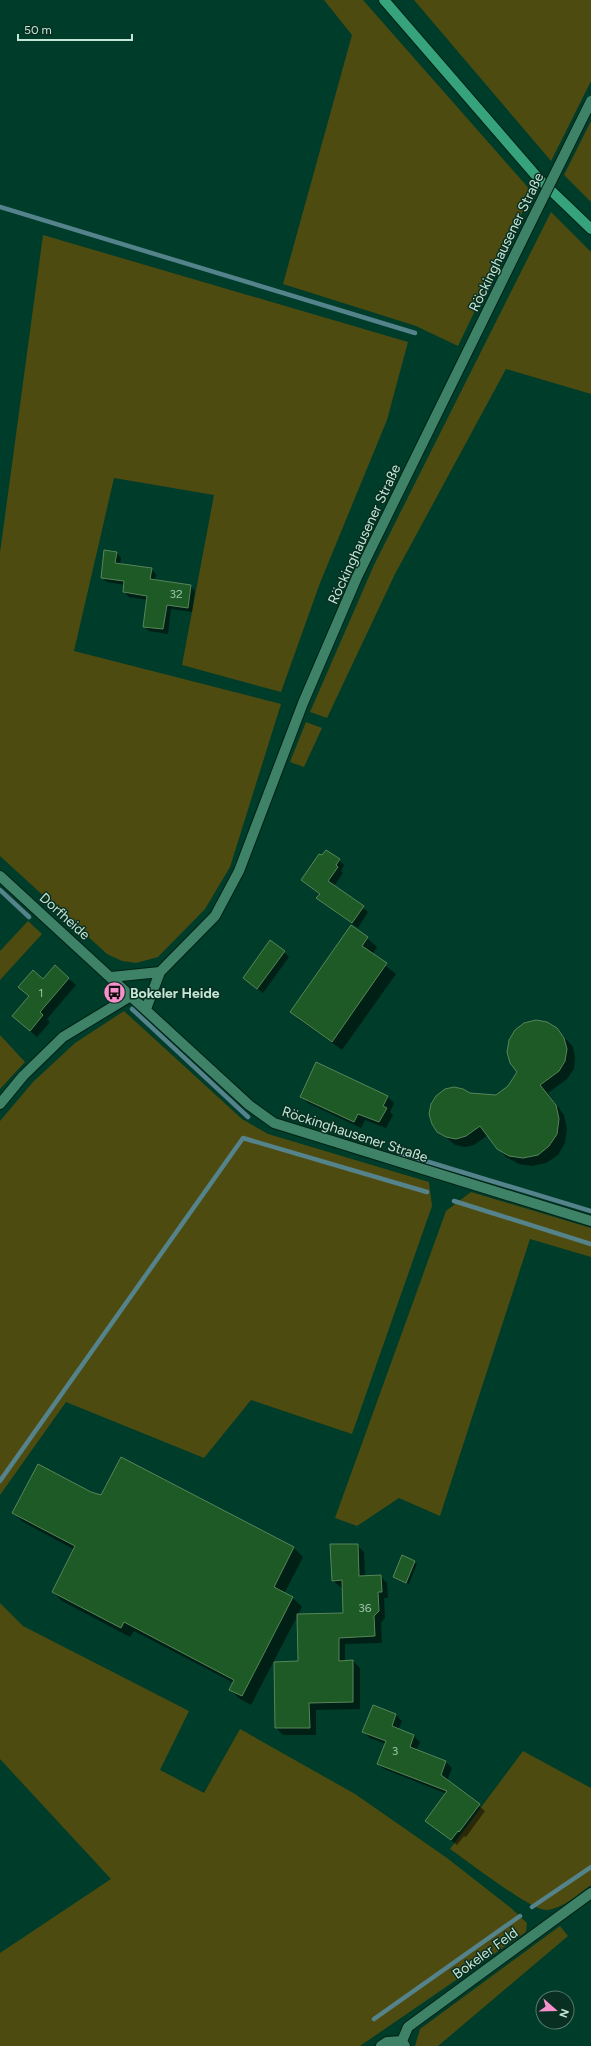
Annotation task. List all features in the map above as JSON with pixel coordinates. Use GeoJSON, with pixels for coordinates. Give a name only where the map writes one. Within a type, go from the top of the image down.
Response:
{"type":"FeatureCollection","features":[{"type":"Feature","properties":{"kind":"main road"},"geometry":{"type":"LineString","coordinates":[[384,0],[538,178],[591,229]]}},
{"type":"Feature","properties":{"kind":"street","name":"Röckinghausener Straße"},"geometry":{"type":"LineString","coordinates":[[146,1009],[160,972],[215,916],[239,871],[302,703],[357,577],[591,101]]}},
{"type":"Feature","properties":{"kind":"street","name":"Dorfheide"},"geometry":{"type":"LineString","coordinates":[[0,876],[111,977]]}},
{"type":"Feature","properties":{"kind":"street"},"geometry":{"type":"LineString","coordinates":[[111,977],[160,972]]}},
{"type":"Feature","properties":{"kind":"street","name":"Röckinghausener Straße"},"geometry":{"type":"LineString","coordinates":[[111,977],[129,996],[146,1009],[248,1105],[274,1123],[591,1221]]}},
{"type":"Feature","properties":{"kind":"street"},"geometry":{"type":"LineString","coordinates":[[0,1104],[23,1076],[63,1037],[129,996]]}},
{"type":"Feature","properties":{"kind":"street","name":"Bokeler Feld"},"geometry":{"type":"LineString","coordinates":[[381,2046],[386,2042],[403,2044],[408,2027],[591,1893]]}},
{"type":"Feature","properties":{"kind":"shaded area"},"geometry":{"type":"Polygon","coordinates":[[[324,0],[363,0],[532,192],[458,346],[416,326],[283,284],[352,35],[324,0]]]}},
{"type":"Feature","properties":{"kind":"shaded area"},"geometry":{"type":"Polygon","coordinates":[[[414,0],[591,0],[591,81],[551,161],[414,0]]]}},
{"type":"Feature","properties":{"kind":"shaded area"},"geometry":{"type":"Polygon","coordinates":[[[591,121],[591,202],[564,175],[591,121]]]}},
{"type":"Feature","properties":{"kind":"shaded area"},"geometry":{"type":"Polygon","coordinates":[[[551,212],[591,252],[591,394],[506,369],[395,574],[327,718],[310,712],[374,565],[551,212]]]}},
{"type":"Feature","properties":{"kind":"shaded area"},"geometry":{"type":"Polygon","coordinates":[[[43,235],[408,342],[387,420],[320,583],[281,692],[182,665],[214,495],[114,478],[74,651],[281,704],[230,867],[205,909],[158,957],[136,963],[122,961],[107,954],[0,856],[0,553],[43,235]]]}},
{"type":"Feature","properties":{"kind":"shaded area"},"geometry":{"type":"Polygon","coordinates":[[[306,722],[322,728],[304,767],[290,762],[306,722]]]}},
{"type":"Feature","properties":{"kind":"shaded area"},"geometry":{"type":"Polygon","coordinates":[[[28,921],[42,934],[0,980],[0,951],[28,921]]]}},
{"type":"Feature","properties":{"kind":"shaded area"},"geometry":{"type":"Polygon","coordinates":[[[124,1011],[242,1119],[268,1134],[429,1182],[432,1206],[352,1434],[251,1400],[204,1458],[66,1402],[0,1495],[0,1121],[33,1082],[75,1043],[124,1011]]]}},
{"type":"Feature","properties":{"kind":"shaded area"},"geometry":{"type":"Polygon","coordinates":[[[0,1035],[25,1062],[0,1089],[0,1035]]]}},
{"type":"Feature","properties":{"kind":"shaded area"},"geometry":{"type":"Polygon","coordinates":[[[471,1192],[591,1228],[591,1257],[530,1239],[440,1516],[399,1498],[357,1526],[335,1518],[446,1211],[471,1192]]]}},
{"type":"Feature","properties":{"kind":"shaded area"},"geometry":{"type":"Polygon","coordinates":[[[0,1603],[23,1626],[189,1711],[160,1770],[204,1793],[240,1729],[355,1794],[447,1858],[511,1908],[527,1923],[526,1932],[360,2046],[0,2046],[0,1953],[111,1879],[0,1759],[0,1603]]]}},
{"type":"Feature","properties":{"kind":"shaded area"},"geometry":{"type":"Polygon","coordinates":[[[523,1751],[591,1788],[591,1885],[564,1904],[546,1910],[527,1902],[514,1894],[450,1849],[523,1751]]]}},
{"type":"Feature","properties":{"kind":"shaded area"},"geometry":{"type":"Polygon","coordinates":[[[560,1926],[568,1936],[438,2046],[415,2046],[420,2029],[560,1926]]]}},
{"type":"Feature","properties":{"kind":"building"},"geometry":{"type":"Polygon","coordinates":[[[104,550],[117,552],[115,563],[152,568],[150,579],[191,585],[188,608],[167,605],[163,629],[143,627],[147,596],[123,592],[124,581],[101,578],[104,550]]]}},
{"type":"Feature","properties":{"kind":"building"},"geometry":{"type":"Polygon","coordinates":[[[326,850],[340,859],[336,865],[338,867],[328,881],[364,906],[352,923],[316,898],[320,894],[301,880],[319,854],[322,855],[326,850]]]}},
{"type":"Feature","properties":{"kind":"building"},"geometry":{"type":"Polygon","coordinates":[[[351,925],[368,937],[362,946],[387,963],[332,1042],[290,1012],[351,925]]]}},
{"type":"Feature","properties":{"kind":"building"},"geometry":{"type":"Polygon","coordinates":[[[270,940],[285,951],[257,989],[243,978],[270,940]]]}},
{"type":"Feature","properties":{"kind":"building"},"geometry":{"type":"Polygon","coordinates":[[[55,965],[69,978],[40,1012],[43,1015],[30,1031],[12,1016],[29,996],[18,987],[33,970],[43,979],[55,965]]]}},
{"type":"Feature","properties":{"kind":"building"},"geometry":{"type":"Polygon","coordinates":[[[536,1020],[547,1022],[557,1028],[564,1038],[567,1049],[565,1061],[559,1071],[540,1085],[556,1105],[559,1119],[557,1134],[549,1146],[538,1155],[523,1158],[509,1156],[497,1149],[480,1126],[466,1136],[456,1139],[446,1137],[437,1132],[432,1124],[429,1114],[431,1104],[436,1096],[445,1089],[454,1087],[463,1089],[470,1093],[496,1095],[508,1086],[517,1072],[510,1063],[507,1052],[509,1040],[515,1030],[524,1023],[536,1020]]]}},
{"type":"Feature","properties":{"kind":"building"},"geometry":{"type":"Polygon","coordinates":[[[316,1062],[388,1096],[383,1106],[387,1108],[379,1122],[358,1114],[354,1122],[300,1097],[316,1062]]]}},
{"type":"Feature","properties":{"kind":"building"},"geometry":{"type":"Polygon","coordinates":[[[121,1457],[294,1547],[274,1587],[293,1597],[242,1696],[229,1690],[234,1680],[124,1622],[121,1628],[52,1592],[75,1546],[12,1513],[38,1464],[91,1492],[101,1495],[121,1457]]]}},
{"type":"Feature","properties":{"kind":"building"},"geometry":{"type":"Polygon","coordinates":[[[330,1544],[358,1544],[359,1576],[381,1575],[382,1592],[378,1592],[379,1611],[374,1616],[375,1636],[339,1638],[339,1661],[353,1660],[353,1702],[309,1703],[310,1728],[275,1728],[274,1662],[298,1661],[297,1614],[343,1613],[342,1580],[332,1581],[330,1544]]]}},
{"type":"Feature","properties":{"kind":"building"},"geometry":{"type":"Polygon","coordinates":[[[402,1555],[415,1561],[406,1583],[393,1577],[402,1555]]]}},
{"type":"Feature","properties":{"kind":"building"},"geometry":{"type":"Polygon","coordinates":[[[373,1705],[396,1714],[392,1726],[414,1735],[410,1747],[446,1761],[441,1775],[480,1804],[459,1832],[458,1831],[451,1840],[425,1821],[447,1791],[377,1764],[386,1741],[362,1732],[373,1705]]]}},
{"type":"Feature","properties":{"kind":"waterway"},"geometry":{"type":"LineString","coordinates":[[0,207],[415,333]]}},
{"type":"Feature","properties":{"kind":"waterway"},"geometry":{"type":"LineString","coordinates":[[0,890],[29,917]]}},
{"type":"Feature","properties":{"kind":"waterway"},"geometry":{"type":"LineString","coordinates":[[132,1009],[248,1117]]}},
{"type":"Feature","properties":{"kind":"waterway"},"geometry":{"type":"LineString","coordinates":[[0,1481],[243,1138],[427,1192]]}},
{"type":"Feature","properties":{"kind":"waterway"},"geometry":{"type":"LineString","coordinates":[[399,1153],[591,1211]]}},
{"type":"Feature","properties":{"kind":"waterway"},"geometry":{"type":"LineString","coordinates":[[454,1201],[591,1244]]}},
{"type":"Feature","properties":{"kind":"waterway"},"geometry":{"type":"LineString","coordinates":[[532,1907],[591,1867]]}},
{"type":"Feature","properties":{"kind":"waterway"},"geometry":{"type":"LineString","coordinates":[[374,2019],[520,1916]]}},
{"type":"Feature","properties":{"kind":"place","name":"Bokeler Heide"},"geometry":{"type":"Point","coordinates":[114,993]}}]}
